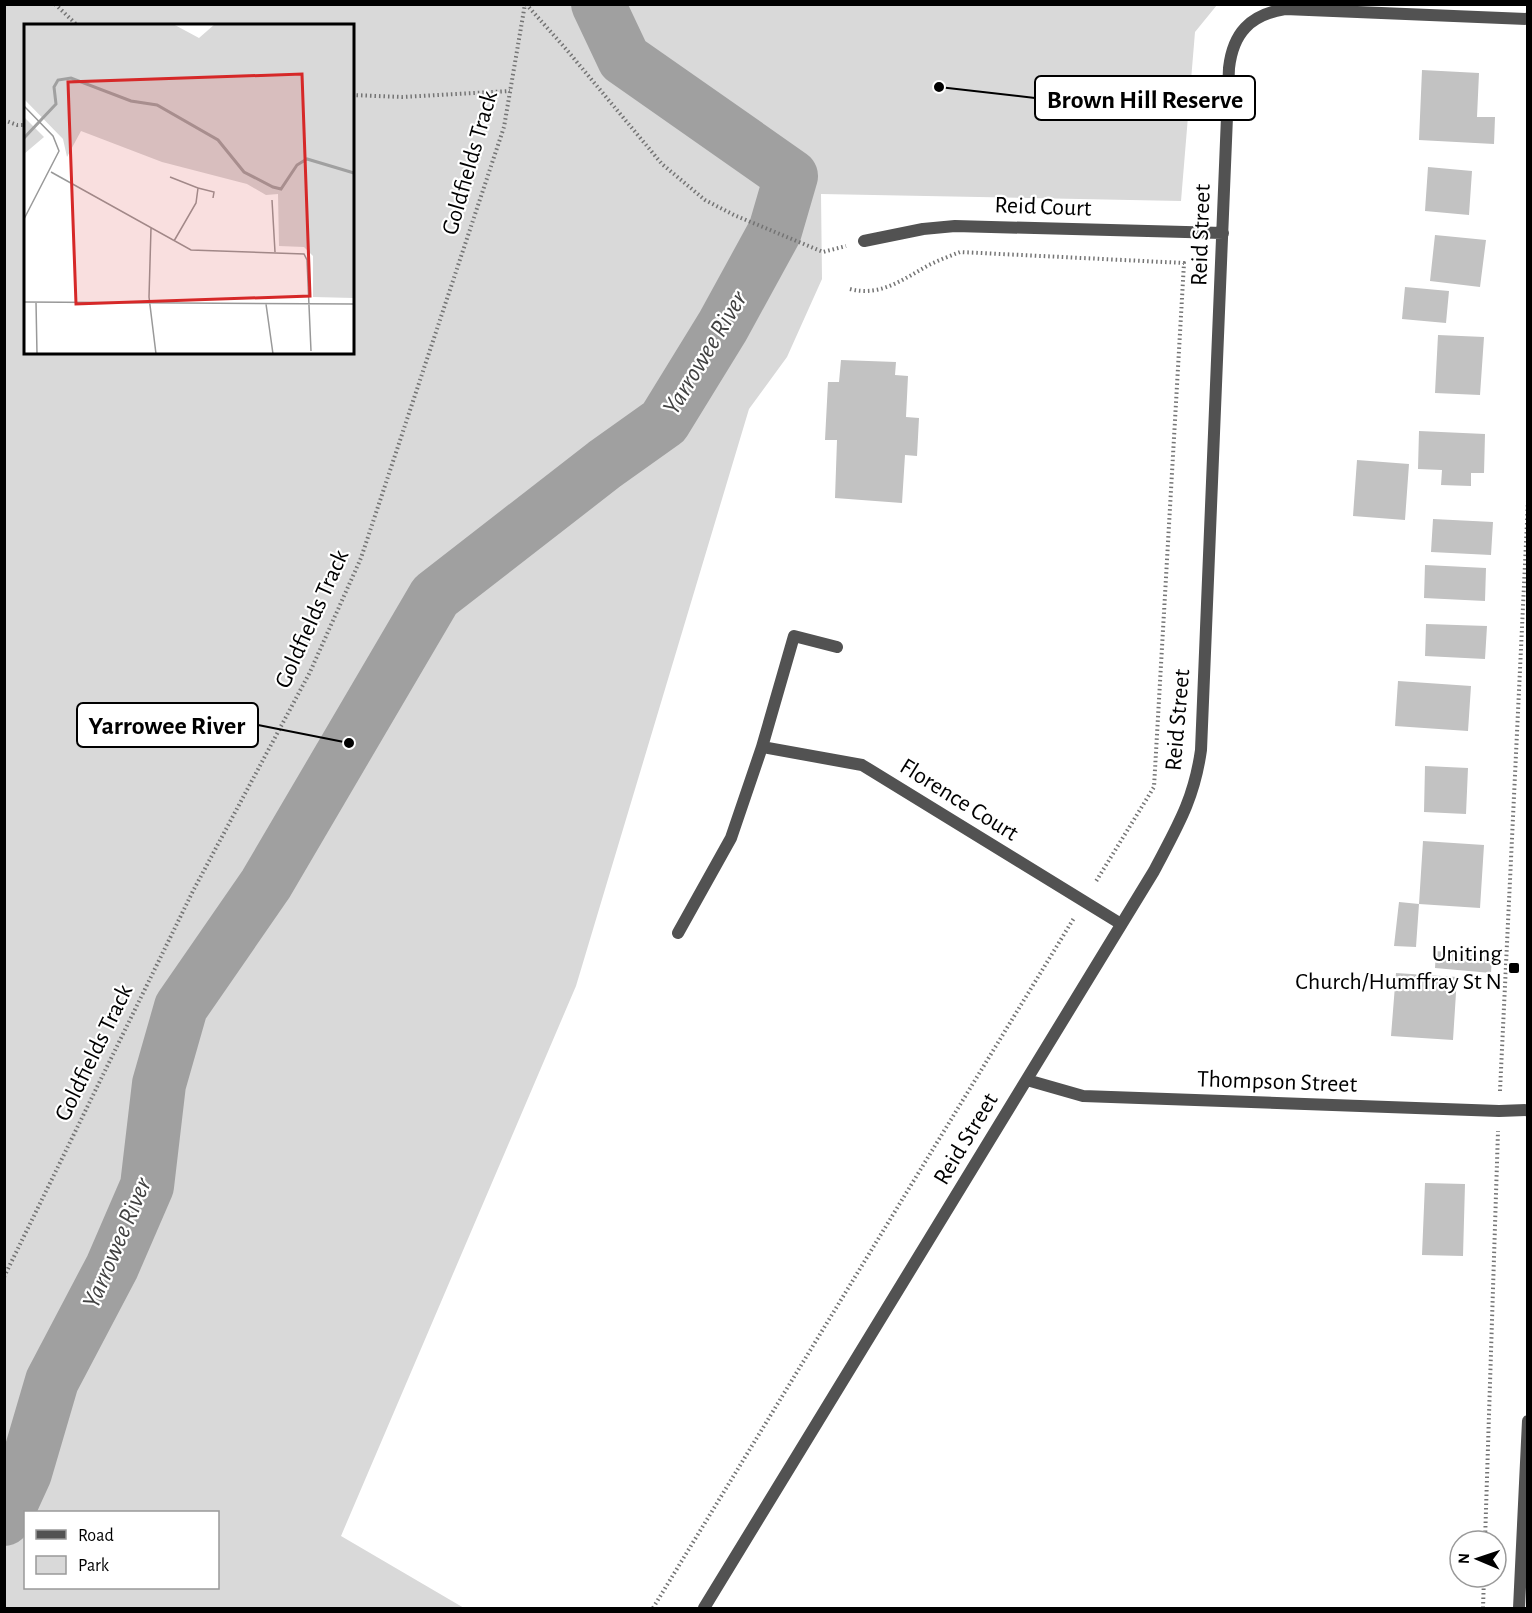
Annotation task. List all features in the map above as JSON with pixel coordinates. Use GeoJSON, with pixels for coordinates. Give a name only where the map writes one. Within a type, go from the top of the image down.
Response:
{"type":"FeatureCollection","features":[{"type":"Feature","properties":{"kind":"street","name":"Reid Street"},"geometry":{"type":"LineString","coordinates":[[704,1608],[1121,924],[1186,808],[1197,773],[1201,738],[1230,60],[1233,45],[1239,33],[1258,17],[1270,12],[1297,9],[1527,19]]}},
{"type":"Feature","properties":{"kind":"street","name":"Reid Court"},"geometry":{"type":"LineString","coordinates":[[864,241],[923,229],[955,226],[1223,233]]}},
{"type":"Feature","properties":{"kind":"street"},"geometry":{"type":"LineString","coordinates":[[678,933],[734,833],[794,636],[837,647]]}},
{"type":"Feature","properties":{"kind":"street","name":"Florence Court"},"geometry":{"type":"LineString","coordinates":[[762,747],[862,765],[1121,924]]}},
{"type":"Feature","properties":{"kind":"street","name":"Thompson Street"},"geometry":{"type":"LineString","coordinates":[[1027,1080],[1083,1096],[1499,1111],[1527,1110]]}},
{"type":"Feature","properties":{"kind":"street"},"geometry":{"type":"LineString","coordinates":[[1519,1608],[1527,1421]]}},
{"type":"Feature","properties":{"kind":"path"},"geometry":{"type":"LineString","coordinates":[[55,4],[76,24]]}},
{"type":"Feature","properties":{"kind":"path"},"geometry":{"type":"LineString","coordinates":[[525,4],[566,49],[662,164],[705,200],[734,215],[823,252],[864,241]]}},
{"type":"Feature","properties":{"kind":"path","name":"Goldfields Track"},"geometry":{"type":"LineString","coordinates":[[4,1277],[193,891],[310,672],[361,558],[504,127],[525,4]]}},
{"type":"Feature","properties":{"kind":"path"},"geometry":{"type":"LineString","coordinates":[[354,95],[402,97],[510,91]]}},
{"type":"Feature","properties":{"kind":"path"},"geometry":{"type":"LineString","coordinates":[[4,120],[24,125]]}},
{"type":"Feature","properties":{"kind":"path"},"geometry":{"type":"LineString","coordinates":[[1485,1529],[1499,1111],[1527,501]]}},
{"type":"Feature","properties":{"kind":"path"},"geometry":{"type":"LineString","coordinates":[[1483,1608],[1484,1589]]}},
{"type":"Feature","properties":{"kind":"green space"},"geometry":{"type":"Polygon","coordinates":[[[5,4],[1217,5],[1195,32],[1181,201],[821,194],[822,279],[787,357],[749,409],[576,986],[341,1536],[464,1608],[5,1608],[5,4]]]}},
{"type":"Feature","properties":{"kind":"building"},"geometry":{"type":"Polygon","coordinates":[[[1422,70],[1479,73],[1477,117],[1495,117],[1494,144],[1419,140],[1422,70]]]}},
{"type":"Feature","properties":{"kind":"building"},"geometry":{"type":"Polygon","coordinates":[[[1428,167],[1472,171],[1469,215],[1425,211],[1428,167]]]}},
{"type":"Feature","properties":{"kind":"building"},"geometry":{"type":"Polygon","coordinates":[[[1435,235],[1486,240],[1480,287],[1430,281],[1435,235]]]}},
{"type":"Feature","properties":{"kind":"building"},"geometry":{"type":"Polygon","coordinates":[[[1405,287],[1449,291],[1446,323],[1402,319],[1405,287]]]}},
{"type":"Feature","properties":{"kind":"building"},"geometry":{"type":"Polygon","coordinates":[[[1438,335],[1484,337],[1480,395],[1435,393],[1438,335]]]}},
{"type":"Feature","properties":{"kind":"building"},"geometry":{"type":"Polygon","coordinates":[[[841,360],[896,362],[895,375],[908,376],[906,417],[919,418],[917,456],[905,455],[902,503],[835,498],[837,440],[825,440],[828,382],[839,382],[841,360]]]}},
{"type":"Feature","properties":{"kind":"building"},"geometry":{"type":"Polygon","coordinates":[[[1419,431],[1485,434],[1484,473],[1471,473],[1471,486],[1441,485],[1442,470],[1418,469],[1419,431]]]}},
{"type":"Feature","properties":{"kind":"building"},"geometry":{"type":"Polygon","coordinates":[[[1357,460],[1409,464],[1405,520],[1353,516],[1357,460]]]}},
{"type":"Feature","properties":{"kind":"building"},"geometry":{"type":"Polygon","coordinates":[[[1433,519],[1493,522],[1491,555],[1431,552],[1433,519]]]}},
{"type":"Feature","properties":{"kind":"building"},"geometry":{"type":"Polygon","coordinates":[[[1425,565],[1486,568],[1485,601],[1424,598],[1425,565]]]}},
{"type":"Feature","properties":{"kind":"building"},"geometry":{"type":"Polygon","coordinates":[[[1426,624],[1487,626],[1485,659],[1425,656],[1426,624]]]}},
{"type":"Feature","properties":{"kind":"building"},"geometry":{"type":"Polygon","coordinates":[[[1398,681],[1471,686],[1468,731],[1395,726],[1398,681]]]}},
{"type":"Feature","properties":{"kind":"building"},"geometry":{"type":"Polygon","coordinates":[[[1425,766],[1468,768],[1466,814],[1424,812],[1425,766]]]}},
{"type":"Feature","properties":{"kind":"building"},"geometry":{"type":"Polygon","coordinates":[[[1423,841],[1484,845],[1480,908],[1419,904],[1423,841]]]}},
{"type":"Feature","properties":{"kind":"building"},"geometry":{"type":"Polygon","coordinates":[[[1399,902],[1419,904],[1416,947],[1394,946],[1399,902]]]}},
{"type":"Feature","properties":{"kind":"building"},"geometry":{"type":"Polygon","coordinates":[[[1436,951],[1492,957],[1491,973],[1435,968],[1436,951]]]}},
{"type":"Feature","properties":{"kind":"building"},"geometry":{"type":"Polygon","coordinates":[[[1396,973],[1457,977],[1453,1040],[1391,1036],[1396,973]]]}},
{"type":"Feature","properties":{"kind":"building"},"geometry":{"type":"Polygon","coordinates":[[[1425,1183],[1465,1184],[1463,1256],[1422,1255],[1425,1183]]]}},
{"type":"Feature","properties":{"kind":"waterway","name":"Yarrowee River"},"geometry":{"type":"LineString","coordinates":[[4,1519],[25,1473],[52,1381],[112,1267],[147,1186],[159,1084],[181,1007],[266,884],[435,596],[605,464],[664,422],[723,326],[775,231],[791,176],[624,59],[598,4]]}},
{"type":"Feature","properties":{"kind":"place","name":"Brown Hill Reserve"},"geometry":{"type":"Point","coordinates":[939,87]}},
{"type":"Feature","properties":{"kind":"place","name":"Yarrowee River"},"geometry":{"type":"Point","coordinates":[349,743]}},
{"type":"Feature","properties":{"kind":"place","name":"Uniting Church/Humffray St N"},"geometry":{"type":"Point","coordinates":[1514,968]}}]}
